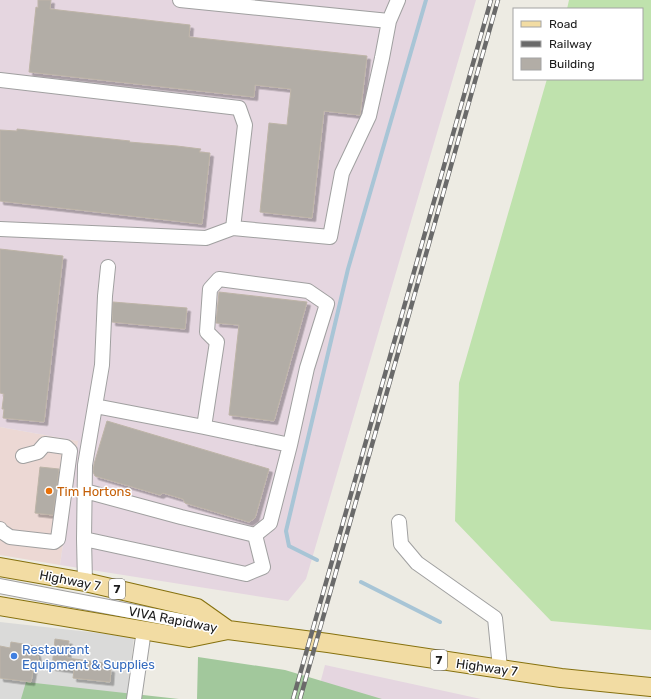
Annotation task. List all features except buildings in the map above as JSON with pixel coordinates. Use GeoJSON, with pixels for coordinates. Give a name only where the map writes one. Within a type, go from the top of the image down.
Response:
{"type":"FeatureCollection","features":[{"type":"Feature","properties":{"kind":"main road","name":"Highway 7"},"geometry":{"type":"LineString","coordinates":[[0,567],[85,582],[197,608],[228,630]]}},
{"type":"Feature","properties":{"kind":"main road","name":"Highway 7"},"geometry":{"type":"LineString","coordinates":[[0,606],[189,638],[228,630],[328,643],[561,678],[651,687]]}},
{"type":"Feature","properties":{"kind":"lane"},"geometry":{"type":"LineString","coordinates":[[180,0],[389,22]]}},
{"type":"Feature","properties":{"kind":"lane"},"geometry":{"type":"LineString","coordinates":[[0,229],[206,238],[233,228],[330,237],[342,173],[369,116],[389,22],[398,0]]}},
{"type":"Feature","properties":{"kind":"lane"},"geometry":{"type":"LineString","coordinates":[[0,80],[239,108],[245,126],[233,228]]}},
{"type":"Feature","properties":{"kind":"lane"},"geometry":{"type":"LineString","coordinates":[[85,582],[85,465],[102,365],[105,296],[108,268]]}},
{"type":"Feature","properties":{"kind":"lane"},"geometry":{"type":"LineString","coordinates":[[204,426],[217,342],[207,332],[210,289],[219,279],[308,291],[327,304],[307,368],[290,445],[270,523],[255,535]]}},
{"type":"Feature","properties":{"kind":"lane"},"geometry":{"type":"LineString","coordinates":[[95,406],[204,426],[290,445]]}},
{"type":"Feature","properties":{"kind":"lane"},"geometry":{"type":"LineString","coordinates":[[0,529],[10,537],[54,542],[58,540],[70,451],[66,447],[45,444],[38,452],[22,456]]}},
{"type":"Feature","properties":{"kind":"lane"},"geometry":{"type":"LineString","coordinates":[[85,491],[255,535]]}},
{"type":"Feature","properties":{"kind":"lane"},"geometry":{"type":"LineString","coordinates":[[399,522],[401,544],[417,563],[495,618],[500,668]]}},
{"type":"Feature","properties":{"kind":"lane"},"geometry":{"type":"LineString","coordinates":[[0,524],[12,528],[51,532],[60,531]]}},
{"type":"Feature","properties":{"kind":"lane"},"geometry":{"type":"LineString","coordinates":[[84,539],[246,574],[263,567],[255,535]]}},
{"type":"Feature","properties":{"kind":"lane","name":"VIVA Rapidway"},"geometry":{"type":"LineString","coordinates":[[0,586],[228,630]]}},
{"type":"Feature","properties":{"kind":"lane"},"geometry":{"type":"LineString","coordinates":[[134,699],[144,630]]}},
{"type":"Feature","properties":{"kind":"shaded area"},"geometry":{"type":"Polygon","coordinates":[[[0,0],[476,0],[306,579],[288,601],[60,565],[78,441],[0,427],[0,0]]]}},
{"type":"Feature","properties":{"kind":"shaded area"},"geometry":{"type":"Polygon","coordinates":[[[0,427],[78,441],[60,565],[0,555],[0,427]]]}},
{"type":"Feature","properties":{"kind":"shaded area"},"geometry":{"type":"Polygon","coordinates":[[[0,622],[134,637],[127,699],[0,699],[0,622]]]}},
{"type":"Feature","properties":{"kind":"shaded area"},"geometry":{"type":"Polygon","coordinates":[[[325,665],[481,699],[316,699],[325,665]]]}},
{"type":"Feature","properties":{"kind":"green space"},"geometry":{"type":"Polygon","coordinates":[[[569,0],[651,0],[651,630],[551,621],[455,521],[459,383],[547,80],[643,80],[643,8],[567,8],[569,0]]]}},
{"type":"Feature","properties":{"kind":"green space"},"geometry":{"type":"Polygon","coordinates":[[[198,657],[285,670],[382,699],[197,699],[198,657]]]}},
{"type":"Feature","properties":{"kind":"green space"},"geometry":{"type":"Polygon","coordinates":[[[26,682],[179,699],[21,699],[26,682]]]}},
{"type":"Feature","properties":{"kind":"waterway"},"geometry":{"type":"LineString","coordinates":[[317,560],[289,546],[286,531],[348,269],[426,0]]}},
{"type":"Feature","properties":{"kind":"waterway"},"geometry":{"type":"LineString","coordinates":[[361,582],[440,622]]}},
{"type":"Feature","properties":{"kind":"railway"},"geometry":{"type":"LineString","coordinates":[[293,699],[491,0]]}},
{"type":"Feature","properties":{"kind":"railway"},"geometry":{"type":"LineString","coordinates":[[300,699],[498,0]]}},
{"type":"Feature","properties":{"kind":"place","name":"Tim Hortons"},"geometry":{"type":"Point","coordinates":[49,491]}},
{"type":"Feature","properties":{"kind":"place","name":"Restaurant Equipment & Supplies"},"geometry":{"type":"Point","coordinates":[14,656]}}]}
